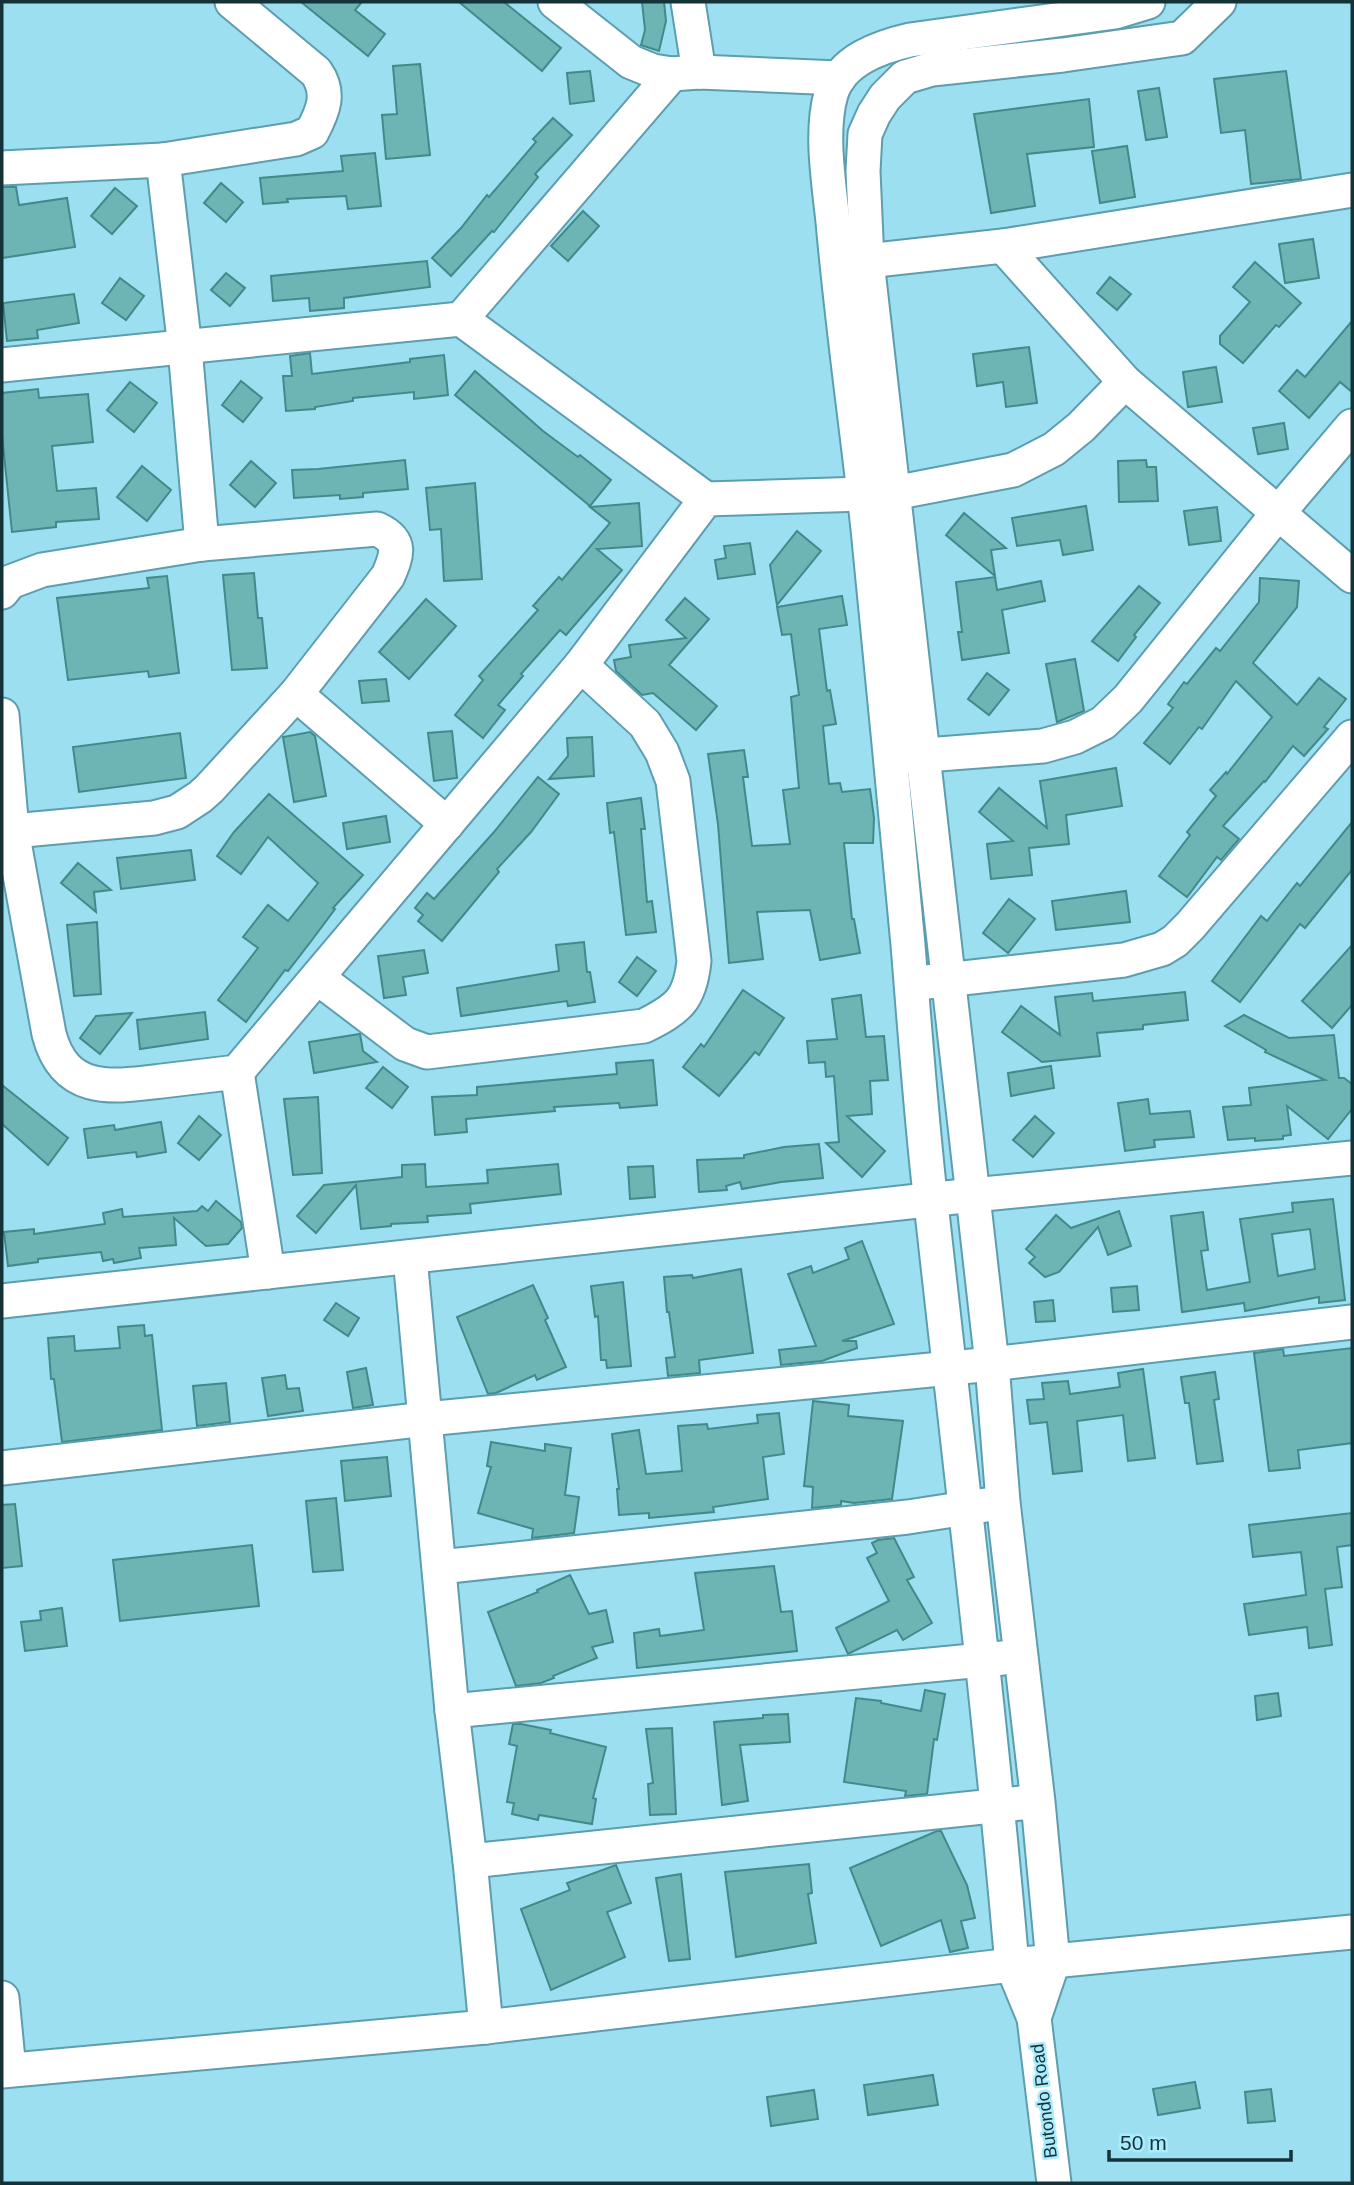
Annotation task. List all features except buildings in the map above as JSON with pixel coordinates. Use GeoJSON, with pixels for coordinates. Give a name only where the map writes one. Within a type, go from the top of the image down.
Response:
{"type":"FeatureCollection","features":[{"type":"Feature","properties":{"kind":"street"},"geometry":{"type":"LineString","coordinates":[[2,168],[163,160],[296,139],[312,132],[325,99],[324,83],[316,72],[232,2]]}},
{"type":"Feature","properties":{"kind":"street"},"geometry":{"type":"LineString","coordinates":[[555,2],[631,62],[653,71],[839,78]]}},
{"type":"Feature","properties":{"kind":"street"},"geometry":{"type":"LineString","coordinates":[[2,365],[461,318],[685,73],[688,2]]}},
{"type":"Feature","properties":{"kind":"street"},"geometry":{"type":"LineString","coordinates":[[1034,2018],[1053,1962],[1038,1802],[1003,1502],[992,1364],[949,980],[907,756],[852,261],[829,179],[827,124],[833,89],[839,78],[860,59],[885,46],[910,40],[1115,12],[1148,2]]}},
{"type":"Feature","properties":{"kind":"street"},"geometry":{"type":"LineString","coordinates":[[852,261],[863,171],[864,134],[885,97],[905,77],[932,69],[1063,55],[1182,38],[1219,2]]}},
{"type":"Feature","properties":{"kind":"street"},"geometry":{"type":"LineString","coordinates":[[163,160],[185,348],[202,544]]}},
{"type":"Feature","properties":{"kind":"street"},"geometry":{"type":"LineString","coordinates":[[852,261],[1003,246],[1352,190]]}},
{"type":"Feature","properties":{"kind":"street"},"geometry":{"type":"LineString","coordinates":[[1003,246],[1125,383],[1352,576]]}},
{"type":"Feature","properties":{"kind":"street"},"geometry":{"type":"LineString","coordinates":[[461,318],[706,499],[879,494],[1013,470],[1054,449],[1081,427],[1125,383]]}},
{"type":"Feature","properties":{"kind":"street"},"geometry":{"type":"LineString","coordinates":[[907,756],[1043,746],[1075,737],[1103,723],[1128,699],[1352,426]]}},
{"type":"Feature","properties":{"kind":"street"},"geometry":{"type":"LineString","coordinates":[[2,715],[7,832],[49,1034],[53,1050],[62,1065],[74,1075],[96,1085],[117,1086],[237,1072],[581,664],[706,499]]}},
{"type":"Feature","properties":{"kind":"street"},"geometry":{"type":"LineString","coordinates":[[2,592],[10,582],[42,570],[202,544],[377,529],[387,534],[395,544],[397,556],[388,576],[296,694],[209,789],[177,812],[154,818],[7,832]]}},
{"type":"Feature","properties":{"kind":"street"},"geometry":{"type":"LineString","coordinates":[[318,978],[405,1044],[427,1052],[644,1026],[663,1017],[682,1002],[692,983],[694,961],[673,781],[662,752],[645,724],[581,664]]}},
{"type":"Feature","properties":{"kind":"street"},"geometry":{"type":"LineString","coordinates":[[296,694],[447,824]]}},
{"type":"Feature","properties":{"kind":"street"},"geometry":{"type":"LineString","coordinates":[[911,983],[1124,960],[1162,949],[1183,933],[1352,737]]}},
{"type":"Feature","properties":{"kind":"street"},"geometry":{"type":"LineString","coordinates":[[907,756],[911,983],[930,1201],[967,1508],[1012,1965],[1034,2018]]}},
{"type":"Feature","properties":{"kind":"street"},"geometry":{"type":"LineString","coordinates":[[237,1072],[268,1272]]}},
{"type":"Feature","properties":{"kind":"street"},"geometry":{"type":"LineString","coordinates":[[2,1301],[973,1195],[1352,1158]]}},
{"type":"Feature","properties":{"kind":"street"},"geometry":{"type":"LineString","coordinates":[[410,1257],[452,1711],[486,2028]]}},
{"type":"Feature","properties":{"kind":"street"},"geometry":{"type":"LineString","coordinates":[[2,1468],[426,1419],[992,1364],[1352,1322]]}},
{"type":"Feature","properties":{"kind":"street"},"geometry":{"type":"LineString","coordinates":[[440,1567],[908,1517],[1003,1502]]}},
{"type":"Feature","properties":{"kind":"street"},"geometry":{"type":"LineString","coordinates":[[452,1711],[1020,1656]]}},
{"type":"Feature","properties":{"kind":"street"},"geometry":{"type":"LineString","coordinates":[[470,1861],[1038,1802]]}},
{"type":"Feature","properties":{"kind":"street"},"geometry":{"type":"LineString","coordinates":[[2,1998],[6,2071],[486,2028],[1012,1965],[1352,1932]]}},
{"type":"Feature","properties":{"kind":"street","name":"Butondo Road"},"geometry":{"type":"LineString","coordinates":[[1034,2018],[1054,2183]]}}]}
